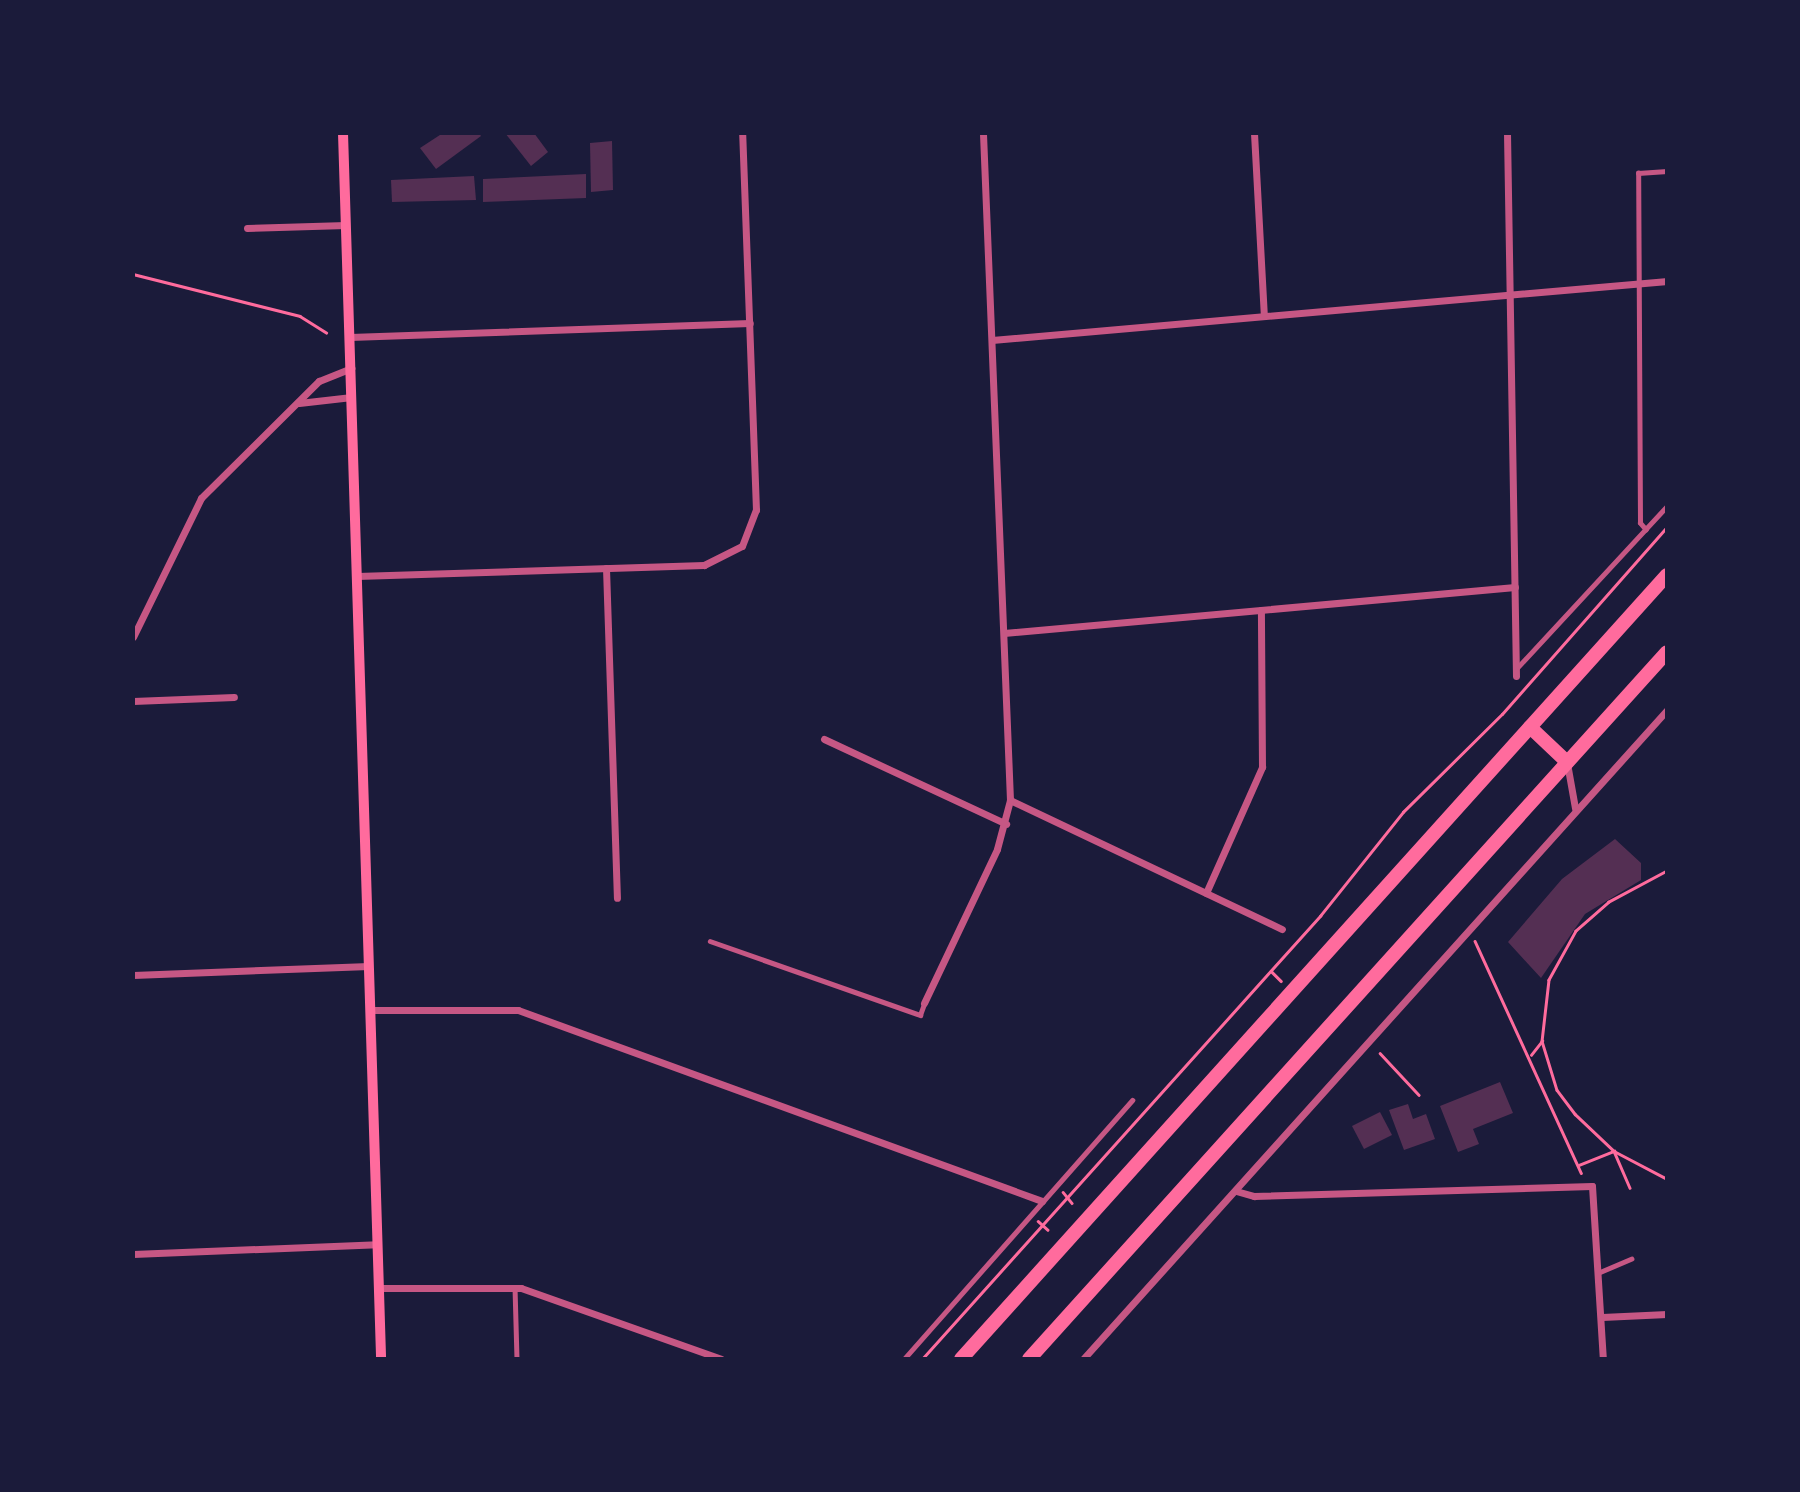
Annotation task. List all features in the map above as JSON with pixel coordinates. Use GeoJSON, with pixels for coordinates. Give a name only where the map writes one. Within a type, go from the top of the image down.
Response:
{"type":"FeatureCollection","features":[{"type":"Feature","properties":{"kind":"highway"},"geometry":{"type":"LineString","coordinates":[[961,1359],[1667,575]]}},
{"type":"Feature","properties":{"kind":"highway"},"geometry":{"type":"LineString","coordinates":[[1029,1359],[1567,762],[1665,658]]}},
{"type":"Feature","properties":{"kind":"highway"},"geometry":{"type":"LineString","coordinates":[[1530,727],[1567,762]]}},
{"type":"Feature","properties":{"kind":"main road"},"geometry":{"type":"LineString","coordinates":[[343,133],[382,1359]]}},
{"type":"Feature","properties":{"kind":"street"},"geometry":{"type":"LineString","coordinates":[[357,576],[606,568],[722,561],[749,536],[756,510],[742,133]]}},
{"type":"Feature","properties":{"kind":"street"},"geometry":{"type":"LineString","coordinates":[[925,1003],[1006,824],[1010,800],[983,133]]}},
{"type":"Feature","properties":{"kind":"street"},"geometry":{"type":"LineString","coordinates":[[1254,133],[1264,315]]}},
{"type":"Feature","properties":{"kind":"street"},"geometry":{"type":"LineString","coordinates":[[1507,133],[1512,294],[1516,672]]}},
{"type":"Feature","properties":{"kind":"street"},"geometry":{"type":"LineString","coordinates":[[247,228],[346,225]]}},
{"type":"Feature","properties":{"kind":"street"},"geometry":{"type":"LineString","coordinates":[[992,340],[1667,281]]}},
{"type":"Feature","properties":{"kind":"street"},"geometry":{"type":"LineString","coordinates":[[350,337],[750,323]]}},
{"type":"Feature","properties":{"kind":"street"},"geometry":{"type":"LineString","coordinates":[[133,637],[197,504],[319,381],[351,368]]}},
{"type":"Feature","properties":{"kind":"street"},"geometry":{"type":"LineString","coordinates":[[299,403],[352,397]]}},
{"type":"Feature","properties":{"kind":"street"},"geometry":{"type":"LineString","coordinates":[[606,568],[617,898]]}},
{"type":"Feature","properties":{"kind":"street"},"geometry":{"type":"LineString","coordinates":[[1004,633],[1515,587]]}},
{"type":"Feature","properties":{"kind":"street"},"geometry":{"type":"LineString","coordinates":[[1206,893],[1262,767],[1261,610]]}},
{"type":"Feature","properties":{"kind":"street"},"geometry":{"type":"LineString","coordinates":[[133,701],[234,697]]}},
{"type":"Feature","properties":{"kind":"street"},"geometry":{"type":"LineString","coordinates":[[1096,1359],[1086,1356],[1575,808],[1667,710]]}},
{"type":"Feature","properties":{"kind":"street"},"geometry":{"type":"LineString","coordinates":[[824,739],[1006,824]]}},
{"type":"Feature","properties":{"kind":"street"},"geometry":{"type":"LineString","coordinates":[[1567,762],[1575,808]]}},
{"type":"Feature","properties":{"kind":"street"},"geometry":{"type":"LineString","coordinates":[[1010,800],[1282,929]]}},
{"type":"Feature","properties":{"kind":"street"},"geometry":{"type":"LineString","coordinates":[[133,975],[369,966]]}},
{"type":"Feature","properties":{"kind":"street"},"geometry":{"type":"LineString","coordinates":[[370,1010],[518,1010],[1042,1201]]}},
{"type":"Feature","properties":{"kind":"street"},"geometry":{"type":"LineString","coordinates":[[1236,1191],[1254,1196],[1583,1183],[1595,1188],[1603,1359]]}},
{"type":"Feature","properties":{"kind":"street"},"geometry":{"type":"LineString","coordinates":[[133,1254],[377,1244]]}},
{"type":"Feature","properties":{"kind":"street"},"geometry":{"type":"LineString","coordinates":[[379,1288],[515,1287],[721,1359]]}},
{"type":"Feature","properties":{"kind":"street"},"geometry":{"type":"LineString","coordinates":[[1602,1317],[1667,1314]]}},
{"type":"Feature","properties":{"kind":"lane"},"geometry":{"type":"LineString","coordinates":[[1646,530],[1640,523],[1638,173],[1667,171]]}},
{"type":"Feature","properties":{"kind":"lane"},"geometry":{"type":"LineString","coordinates":[[1516,672],[1667,506]]}},
{"type":"Feature","properties":{"kind":"lane"},"geometry":{"type":"LineString","coordinates":[[710,942],[920,1015],[925,1003]]}},
{"type":"Feature","properties":{"kind":"lane"},"geometry":{"type":"LineString","coordinates":[[904,1359],[1132,1100]]}},
{"type":"Feature","properties":{"kind":"lane"},"geometry":{"type":"LineString","coordinates":[[1600,1272],[1631,1259]]}},
{"type":"Feature","properties":{"kind":"lane"},"geometry":{"type":"LineString","coordinates":[[515,1287],[517,1359]]}},
{"type":"Feature","properties":{"kind":"path"},"geometry":{"type":"LineString","coordinates":[[133,274],[300,316],[326,332]]}},
{"type":"Feature","properties":{"kind":"path"},"geometry":{"type":"LineString","coordinates":[[922,1359],[1320,916],[1403,812],[1502,714],[1667,527]]}},
{"type":"Feature","properties":{"kind":"path"},"geometry":{"type":"LineString","coordinates":[[1667,871],[1609,902],[1576,931],[1549,981],[1542,1041],[1557,1090],[1614,1151],[1667,1179]]}},
{"type":"Feature","properties":{"kind":"path"},"geometry":{"type":"LineString","coordinates":[[1469,928],[1531,1055],[1579,1165],[1583,1183]]}},
{"type":"Feature","properties":{"kind":"path"},"geometry":{"type":"LineString","coordinates":[[1531,1055],[1542,1041]]}},
{"type":"Feature","properties":{"kind":"path"},"geometry":{"type":"LineString","coordinates":[[1380,1053],[1419,1095]]}},
{"type":"Feature","properties":{"kind":"path"},"geometry":{"type":"LineString","coordinates":[[1579,1165],[1614,1151]]}},
{"type":"Feature","properties":{"kind":"path"},"geometry":{"type":"LineString","coordinates":[[1614,1151],[1630,1188]]}},
{"type":"Feature","properties":{"kind":"building"},"geometry":{"type":"Polygon","coordinates":[[[443,133],[479,133],[481,136],[436,169],[420,148],[443,133]]]}},
{"type":"Feature","properties":{"kind":"building"},"geometry":{"type":"Polygon","coordinates":[[[505,133],[534,133],[548,152],[531,166],[505,133]]]}},
{"type":"Feature","properties":{"kind":"building"},"geometry":{"type":"Polygon","coordinates":[[[612,141],[613,190],[591,192],[590,143],[612,141]]]}},
{"type":"Feature","properties":{"kind":"building"},"geometry":{"type":"Polygon","coordinates":[[[586,174],[586,198],[483,202],[483,179],[586,174]]]}},
{"type":"Feature","properties":{"kind":"building"},"geometry":{"type":"Polygon","coordinates":[[[474,176],[476,200],[392,202],[391,180],[474,176]]]}},
{"type":"Feature","properties":{"kind":"building"},"geometry":{"type":"Polygon","coordinates":[[[1615,839],[1641,863],[1641,880],[1585,914],[1541,978],[1508,942],[1562,879],[1615,839]]]}},
{"type":"Feature","properties":{"kind":"building"},"geometry":{"type":"Polygon","coordinates":[[[1500,1082],[1513,1113],[1473,1129],[1479,1144],[1458,1152],[1440,1106],[1500,1082]]]}},
{"type":"Feature","properties":{"kind":"building"},"geometry":{"type":"Polygon","coordinates":[[[1408,1104],[1413,1119],[1426,1114],[1435,1139],[1404,1150],[1389,1110],[1408,1104]]]}},
{"type":"Feature","properties":{"kind":"building"},"geometry":{"type":"Polygon","coordinates":[[[1380,1112],[1392,1135],[1364,1149],[1352,1126],[1380,1112]]]}}]}
